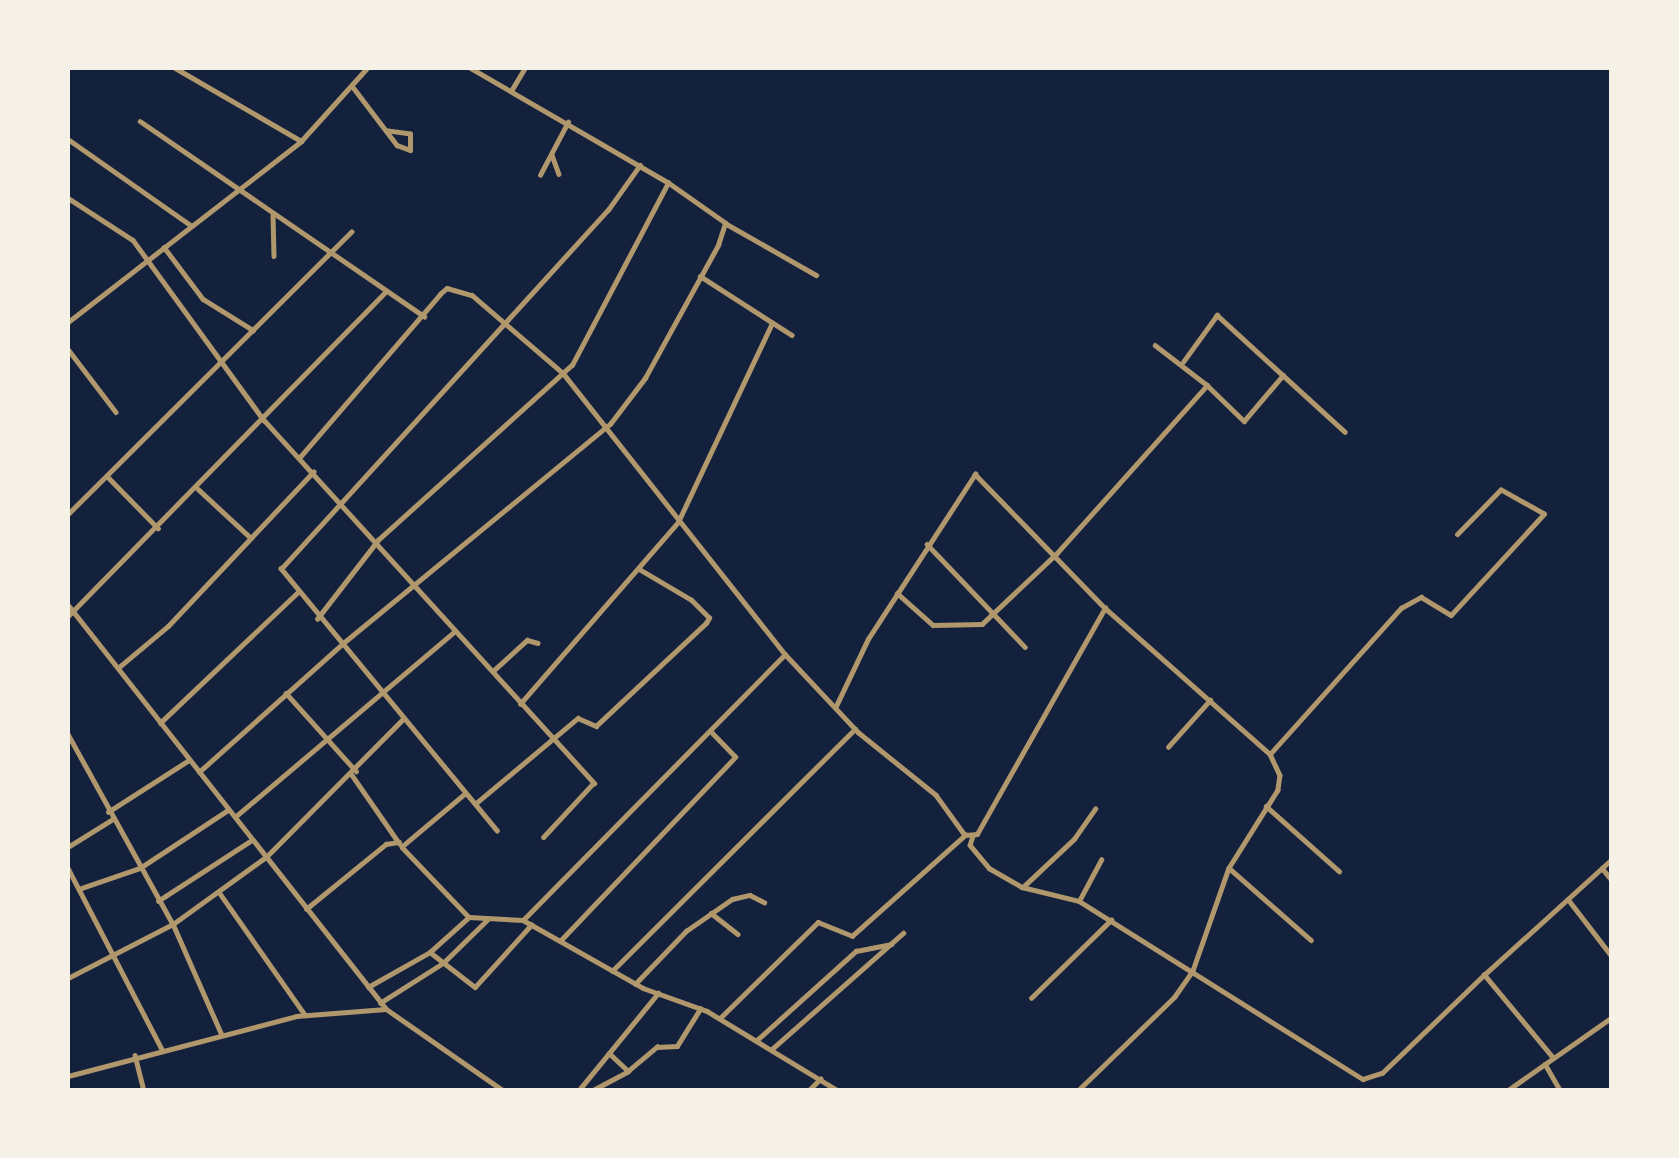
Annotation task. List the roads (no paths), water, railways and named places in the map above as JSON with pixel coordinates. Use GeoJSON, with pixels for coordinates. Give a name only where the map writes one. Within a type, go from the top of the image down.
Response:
{"type":"FeatureCollection","features":[{"type":"Feature","properties":{"kind":"street"},"geometry":{"type":"LineString","coordinates":[[175,68],[301,141]]}},
{"type":"Feature","properties":{"kind":"street"},"geometry":{"type":"LineString","coordinates":[[68,322],[301,141],[353,87],[367,68]]}},
{"type":"Feature","properties":{"kind":"street"},"geometry":{"type":"LineString","coordinates":[[470,68],[640,165],[725,223],[816,275]]}},
{"type":"Feature","properties":{"kind":"street"},"geometry":{"type":"LineString","coordinates":[[511,91],[525,68]]}},
{"type":"Feature","properties":{"kind":"street"},"geometry":{"type":"LineString","coordinates":[[353,87],[397,145],[410,150],[410,134],[388,131]]}},
{"type":"Feature","properties":{"kind":"street"},"geometry":{"type":"LineString","coordinates":[[140,121],[237,191],[424,316]]}},
{"type":"Feature","properties":{"kind":"street"},"geometry":{"type":"LineString","coordinates":[[540,175],[568,122]]}},
{"type":"Feature","properties":{"kind":"street"},"geometry":{"type":"LineString","coordinates":[[68,139],[191,226]]}},
{"type":"Feature","properties":{"kind":"street"},"geometry":{"type":"LineString","coordinates":[[552,155],[559,174]]}},
{"type":"Feature","properties":{"kind":"street"},"geometry":{"type":"LineString","coordinates":[[497,831],[402,720],[342,644],[317,619],[281,569],[506,323],[640,165]]}},
{"type":"Feature","properties":{"kind":"street"},"geometry":{"type":"LineString","coordinates":[[317,619],[378,540],[563,373],[616,291],[668,183]]}},
{"type":"Feature","properties":{"kind":"street"},"geometry":{"type":"LineString","coordinates":[[68,198],[132,240],[219,363],[264,420],[378,540],[454,632],[493,671],[550,740],[594,783],[544,837]]}},
{"type":"Feature","properties":{"kind":"street"},"geometry":{"type":"LineString","coordinates":[[273,215],[274,256]]}},
{"type":"Feature","properties":{"kind":"street"},"geometry":{"type":"LineString","coordinates":[[199,772],[342,644],[605,427],[645,378],[725,223]]}},
{"type":"Feature","properties":{"kind":"street"},"geometry":{"type":"LineString","coordinates":[[68,514],[351,232]]}},
{"type":"Feature","properties":{"kind":"street"},"geometry":{"type":"LineString","coordinates":[[164,247],[203,299],[253,330]]}},
{"type":"Feature","properties":{"kind":"street"},"geometry":{"type":"LineString","coordinates":[[700,276],[792,335]]}},
{"type":"Feature","properties":{"kind":"street"},"geometry":{"type":"LineString","coordinates":[[300,457],[447,288],[472,295],[563,373],[678,522],[785,654],[855,729],[926,786],[965,835],[973,836]]}},
{"type":"Feature","properties":{"kind":"street"},"geometry":{"type":"LineString","coordinates":[[71,614],[198,489],[385,292]]}},
{"type":"Feature","properties":{"kind":"street"},"geometry":{"type":"LineString","coordinates":[[1183,362],[1217,315],[1345,432]]}},
{"type":"Feature","properties":{"kind":"street"},"geometry":{"type":"LineString","coordinates":[[520,704],[640,570],[678,522],[772,323]]}},
{"type":"Feature","properties":{"kind":"street"},"geometry":{"type":"LineString","coordinates":[[1156,345],[1183,362],[1244,421],[1283,375]]}},
{"type":"Feature","properties":{"kind":"street"},"geometry":{"type":"LineString","coordinates":[[68,349],[116,412]]}},
{"type":"Feature","properties":{"kind":"street"},"geometry":{"type":"LineString","coordinates":[[897,593],[941,627],[982,624],[996,614],[1057,554],[1207,385]]}},
{"type":"Feature","properties":{"kind":"street"},"geometry":{"type":"LineString","coordinates":[[118,668],[168,626],[249,536],[313,472]]}},
{"type":"Feature","properties":{"kind":"street"},"geometry":{"type":"LineString","coordinates":[[836,706],[897,593],[975,474],[1057,554],[1105,608],[1269,754],[1280,775],[1266,806],[1229,868],[1193,971],[1175,997],[1079,1090]]}},
{"type":"Feature","properties":{"kind":"street"},"geometry":{"type":"LineString","coordinates":[[107,476],[158,528]]}},
{"type":"Feature","properties":{"kind":"street"},"geometry":{"type":"LineString","coordinates":[[198,489],[249,536]]}},
{"type":"Feature","properties":{"kind":"street"},"geometry":{"type":"LineString","coordinates":[[1269,754],[1401,608],[1421,597],[1451,615],[1544,514],[1501,490],[1458,534]]}},
{"type":"Feature","properties":{"kind":"street"},"geometry":{"type":"LineString","coordinates":[[927,544],[1025,647]]}},
{"type":"Feature","properties":{"kind":"street"},"geometry":{"type":"LineString","coordinates":[[475,804],[578,718],[596,726],[706,623],[709,618],[691,600],[640,570]]}},
{"type":"Feature","properties":{"kind":"street"},"geometry":{"type":"LineString","coordinates":[[160,723],[298,592]]}},
{"type":"Feature","properties":{"kind":"street"},"geometry":{"type":"LineString","coordinates":[[68,605],[71,614],[118,668],[380,1003],[502,1090]]}},
{"type":"Feature","properties":{"kind":"street"},"geometry":{"type":"LineString","coordinates":[[1105,608],[970,845],[983,862],[1022,887],[1079,901],[1373,1079],[1611,860]]}},
{"type":"Feature","properties":{"kind":"street"},"geometry":{"type":"LineString","coordinates":[[235,817],[379,691],[454,632]]}},
{"type":"Feature","properties":{"kind":"street"},"geometry":{"type":"LineString","coordinates":[[493,671],[527,639],[538,643]]}},
{"type":"Feature","properties":{"kind":"street"},"geometry":{"type":"LineString","coordinates":[[523,920],[712,733],[785,654]]}},
{"type":"Feature","properties":{"kind":"street"},"geometry":{"type":"LineString","coordinates":[[285,693],[354,773],[400,845],[470,917],[523,920],[635,984],[720,1018],[837,1090]]}},
{"type":"Feature","properties":{"kind":"street"},"geometry":{"type":"LineString","coordinates":[[1168,747],[1210,700]]}},
{"type":"Feature","properties":{"kind":"street"},"geometry":{"type":"LineString","coordinates":[[68,978],[173,924],[266,857],[354,773],[402,720]]}},
{"type":"Feature","properties":{"kind":"street"},"geometry":{"type":"LineString","coordinates":[[612,971],[855,729]]}},
{"type":"Feature","properties":{"kind":"street"},"geometry":{"type":"LineString","coordinates":[[560,942],[735,757],[712,733]]}},
{"type":"Feature","properties":{"kind":"street"},"geometry":{"type":"LineString","coordinates":[[68,734],[108,812],[173,924],[222,1035]]}},
{"type":"Feature","properties":{"kind":"street"},"geometry":{"type":"LineString","coordinates":[[108,812],[189,760]]}},
{"type":"Feature","properties":{"kind":"street"},"geometry":{"type":"LineString","coordinates":[[306,909],[386,844],[400,845],[465,794]]}},
{"type":"Feature","properties":{"kind":"street"},"geometry":{"type":"LineString","coordinates":[[1266,806],[1339,871]]}},
{"type":"Feature","properties":{"kind":"street"},"geometry":{"type":"LineString","coordinates":[[1022,887],[1074,839],[1095,809]]}},
{"type":"Feature","properties":{"kind":"street"},"geometry":{"type":"LineString","coordinates":[[79,889],[140,867],[229,810]]}},
{"type":"Feature","properties":{"kind":"street"},"geometry":{"type":"LineString","coordinates":[[68,847],[113,819]]}},
{"type":"Feature","properties":{"kind":"street"},"geometry":{"type":"LineString","coordinates":[[720,1018],[818,922],[852,936],[965,835]]}},
{"type":"Feature","properties":{"kind":"street"},"geometry":{"type":"LineString","coordinates":[[158,901],[252,840]]}},
{"type":"Feature","properties":{"kind":"street"},"geometry":{"type":"LineString","coordinates":[[1079,901],[1101,860]]}},
{"type":"Feature","properties":{"kind":"street"},"geometry":{"type":"LineString","coordinates":[[68,868],[162,1049]]}},
{"type":"Feature","properties":{"kind":"street"},"geometry":{"type":"LineString","coordinates":[[1229,868],[1311,940]]}},
{"type":"Feature","properties":{"kind":"street"},"geometry":{"type":"LineString","coordinates":[[1602,868],[1611,879]]}},
{"type":"Feature","properties":{"kind":"street"},"geometry":{"type":"LineString","coordinates":[[219,892],[305,1016]]}},
{"type":"Feature","properties":{"kind":"street"},"geometry":{"type":"LineString","coordinates":[[635,984],[711,913],[741,896],[764,902]]}},
{"type":"Feature","properties":{"kind":"street"},"geometry":{"type":"LineString","coordinates":[[1568,899],[1611,956]]}},
{"type":"Feature","properties":{"kind":"street"},"geometry":{"type":"LineString","coordinates":[[711,913],[738,934]]}},
{"type":"Feature","properties":{"kind":"street"},"geometry":{"type":"LineString","coordinates":[[368,987],[430,952],[470,917]]}},
{"type":"Feature","properties":{"kind":"street"},"geometry":{"type":"LineString","coordinates":[[380,1003],[443,963],[488,919]]}},
{"type":"Feature","properties":{"kind":"street"},"geometry":{"type":"LineString","coordinates":[[1031,998],[1111,920]]}},
{"type":"Feature","properties":{"kind":"street"},"geometry":{"type":"LineString","coordinates":[[430,952],[475,987],[481,985],[531,925]]}},
{"type":"Feature","properties":{"kind":"street"},"geometry":{"type":"LineString","coordinates":[[772,1049],[903,933]]}},
{"type":"Feature","properties":{"kind":"street"},"geometry":{"type":"LineString","coordinates":[[757,1040],[856,951],[892,944]]}},
{"type":"Feature","properties":{"kind":"street"},"geometry":{"type":"LineString","coordinates":[[1484,975],[1553,1058]]}},
{"type":"Feature","properties":{"kind":"street"},"geometry":{"type":"LineString","coordinates":[[579,1090],[658,993]]}},
{"type":"Feature","properties":{"kind":"street"},"geometry":{"type":"LineString","coordinates":[[68,1076],[135,1055],[305,1016],[386,1009]]}},
{"type":"Feature","properties":{"kind":"street"},"geometry":{"type":"LineString","coordinates":[[593,1090],[628,1071],[657,1047],[677,1046],[701,1009]]}},
{"type":"Feature","properties":{"kind":"street"},"geometry":{"type":"LineString","coordinates":[[1508,1090],[1611,1018]]}},
{"type":"Feature","properties":{"kind":"street"},"geometry":{"type":"LineString","coordinates":[[609,1054],[628,1071]]}},
{"type":"Feature","properties":{"kind":"street"},"geometry":{"type":"LineString","coordinates":[[135,1055],[144,1090]]}},
{"type":"Feature","properties":{"kind":"street"},"geometry":{"type":"LineString","coordinates":[[1545,1064],[1560,1090]]}},
{"type":"Feature","properties":{"kind":"street"},"geometry":{"type":"LineString","coordinates":[[809,1090],[820,1079]]}}]}
